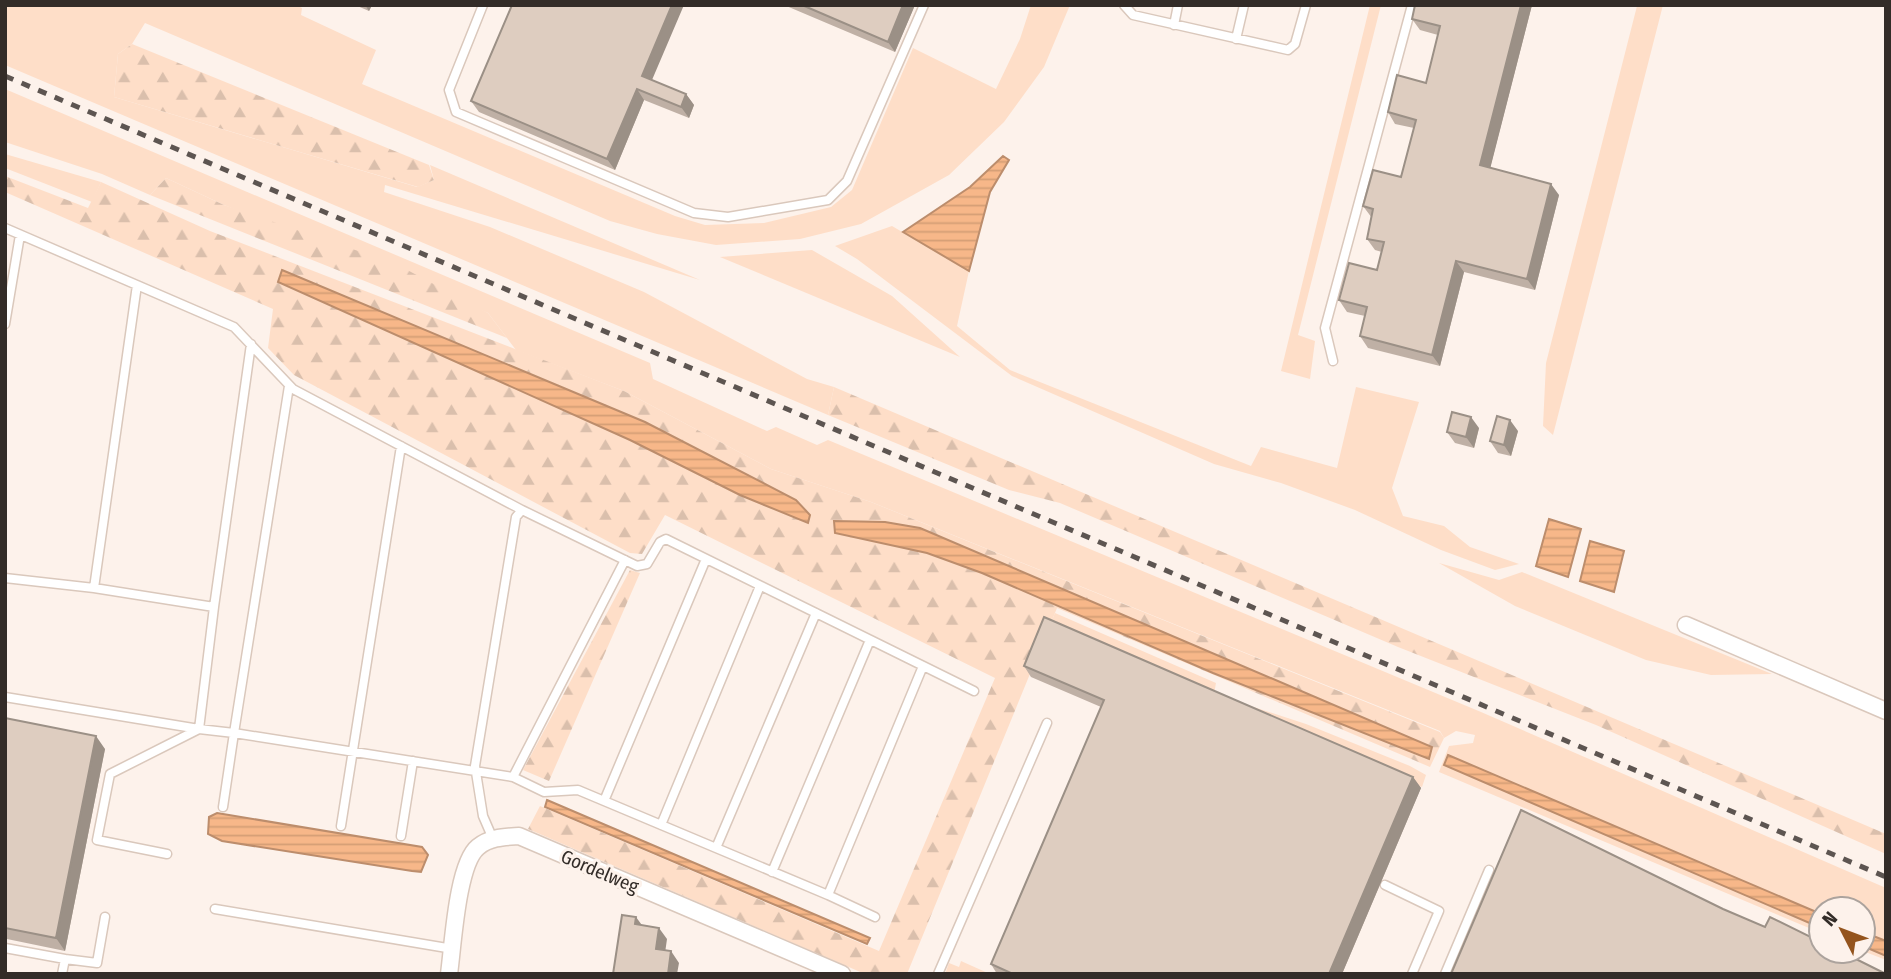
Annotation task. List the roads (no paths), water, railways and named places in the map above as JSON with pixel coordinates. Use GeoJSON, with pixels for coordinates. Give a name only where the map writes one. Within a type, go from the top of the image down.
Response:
{"type":"FeatureCollection","features":[{"type":"Feature","properties":{"kind":"street"},"geometry":{"type":"LineString","coordinates":[[1686,625],[1886,711]]}},
{"type":"Feature","properties":{"kind":"street","name":"Gordelweg"},"geometry":{"type":"LineString","coordinates":[[493,839],[519,836],[842,974]]}},
{"type":"Feature","properties":{"kind":"street"},"geometry":{"type":"LineString","coordinates":[[449,974],[465,872],[477,848],[493,839]]}},
{"type":"Feature","properties":{"kind":"lane"},"geometry":{"type":"LineString","coordinates":[[483,5],[449,90],[456,112],[694,213],[728,217],[828,200],[847,181],[924,5]]}},
{"type":"Feature","properties":{"kind":"lane"},"geometry":{"type":"LineString","coordinates":[[1124,5],[1133,15],[1288,50],[1295,44],[1306,5]]}},
{"type":"Feature","properties":{"kind":"lane"},"geometry":{"type":"LineString","coordinates":[[1174,24],[1178,5]]}},
{"type":"Feature","properties":{"kind":"lane"},"geometry":{"type":"LineString","coordinates":[[1236,38],[1244,5]]}},
{"type":"Feature","properties":{"kind":"lane"},"geometry":{"type":"LineString","coordinates":[[1334,361],[1325,328],[1412,5]]}},
{"type":"Feature","properties":{"kind":"lane"},"geometry":{"type":"LineString","coordinates":[[5,228],[234,327],[289,386],[522,510],[637,566],[647,564],[660,541],[666,539],[974,691]]}},
{"type":"Feature","properties":{"kind":"lane"},"geometry":{"type":"LineString","coordinates":[[5,324],[20,234]]}},
{"type":"Feature","properties":{"kind":"lane"},"geometry":{"type":"LineString","coordinates":[[94,588],[137,285]]}},
{"type":"Feature","properties":{"kind":"lane"},"geometry":{"type":"LineString","coordinates":[[199,729],[251,344]]}},
{"type":"Feature","properties":{"kind":"lane"},"geometry":{"type":"LineString","coordinates":[[223,807],[289,386]]}},
{"type":"Feature","properties":{"kind":"lane"},"geometry":{"type":"LineString","coordinates":[[341,826],[401,446]]}},
{"type":"Feature","properties":{"kind":"lane"},"geometry":{"type":"LineString","coordinates":[[493,839],[483,816],[476,771],[516,517],[522,510]]}},
{"type":"Feature","properties":{"kind":"lane"},"geometry":{"type":"LineString","coordinates":[[604,801],[706,559]]}},
{"type":"Feature","properties":{"kind":"lane"},"geometry":{"type":"LineString","coordinates":[[513,777],[625,560]]}},
{"type":"Feature","properties":{"kind":"lane"},"geometry":{"type":"LineString","coordinates":[[5,578],[94,588],[214,607]]}},
{"type":"Feature","properties":{"kind":"lane"},"geometry":{"type":"LineString","coordinates":[[660,825],[760,586]]}},
{"type":"Feature","properties":{"kind":"lane"},"geometry":{"type":"LineString","coordinates":[[716,848],[816,614]]}},
{"type":"Feature","properties":{"kind":"lane"},"geometry":{"type":"LineString","coordinates":[[772,872],[870,640]]}},
{"type":"Feature","properties":{"kind":"lane"},"geometry":{"type":"LineString","coordinates":[[828,895],[923,666]]}},
{"type":"Feature","properties":{"kind":"lane"},"geometry":{"type":"LineString","coordinates":[[5,697],[513,777],[544,792],[578,790],[874,917]]}},
{"type":"Feature","properties":{"kind":"lane"},"geometry":{"type":"LineString","coordinates":[[938,974],[1047,723]]}},
{"type":"Feature","properties":{"kind":"lane"},"geometry":{"type":"LineString","coordinates":[[167,854],[97,839],[110,774],[199,729]]}},
{"type":"Feature","properties":{"kind":"lane"},"geometry":{"type":"LineString","coordinates":[[401,836],[413,761]]}},
{"type":"Feature","properties":{"kind":"lane"},"geometry":{"type":"LineString","coordinates":[[1445,974],[1489,870]]}},
{"type":"Feature","properties":{"kind":"lane"},"geometry":{"type":"LineString","coordinates":[[1385,885],[1439,911],[1412,974]]}},
{"type":"Feature","properties":{"kind":"lane"},"geometry":{"type":"LineString","coordinates":[[215,909],[453,949]]}},
{"type":"Feature","properties":{"kind":"lane"},"geometry":{"type":"LineString","coordinates":[[5,948],[97,963],[105,917]]}},
{"type":"Feature","properties":{"kind":"lane"},"geometry":{"type":"LineString","coordinates":[[62,974],[65,959]]}},
{"type":"Feature","properties":{"kind":"railway"},"geometry":{"type":"LineString","coordinates":[[5,76],[1886,877]]}}]}
